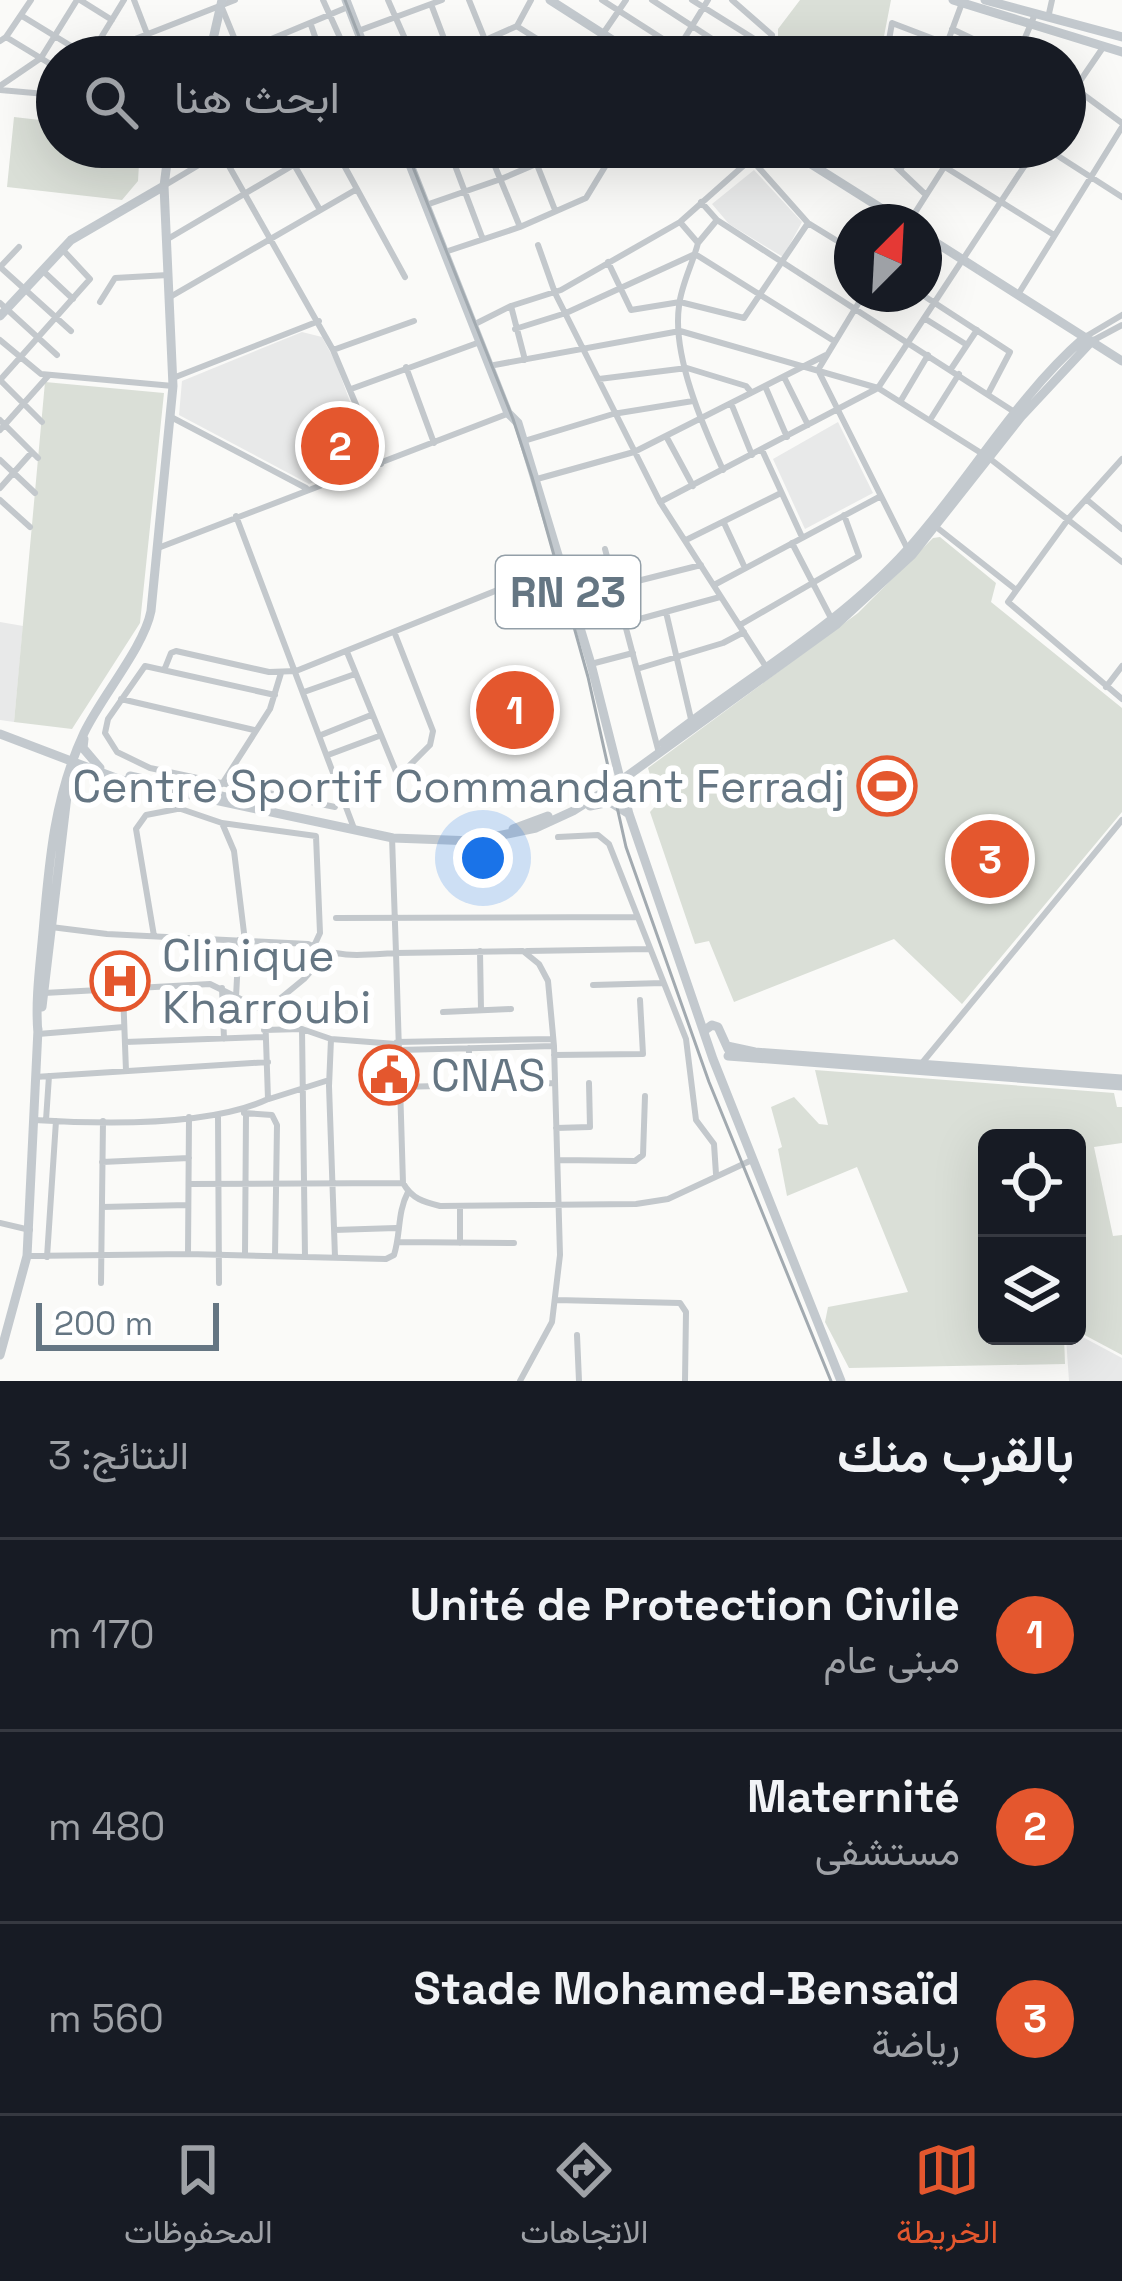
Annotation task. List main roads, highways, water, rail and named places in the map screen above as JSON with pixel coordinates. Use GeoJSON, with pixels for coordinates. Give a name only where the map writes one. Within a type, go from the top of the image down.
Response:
{"type":"FeatureCollection","features":[{"type":"Feature","properties":{"kind":"main road"},"geometry":{"type":"LineString","coordinates":[[550,0],[607,36]]}},
{"type":"Feature","properties":{"kind":"main road"},"geometry":{"type":"LineString","coordinates":[[985,0],[1010,3],[1034,19],[1048,18],[1122,37]]}},
{"type":"Feature","properties":{"kind":"main road"},"geometry":{"type":"LineString","coordinates":[[957,1],[1034,19],[1078,36]]}},
{"type":"Feature","properties":{"kind":"main road"},"geometry":{"type":"LineString","coordinates":[[212,36],[218,2]]}},
{"type":"Feature","properties":{"kind":"main road"},"geometry":{"type":"LineString","coordinates":[[347,3],[360,36]]}},
{"type":"Feature","properties":{"kind":"main road"},"geometry":{"type":"LineString","coordinates":[[1086,39],[1120,54]]}},
{"type":"Feature","properties":{"kind":"main road"},"geometry":{"type":"LineString","coordinates":[[38,1034],[45,900],[65,786],[84,733],[149,621],[173,382],[167,168]]}},
{"type":"Feature","properties":{"kind":"main road","name":"RN 23"},"geometry":{"type":"LineString","coordinates":[[412,168],[489,366],[511,406],[508,413],[518,423],[591,664],[629,814],[700,1016],[710,1028]]}},
{"type":"Feature","properties":{"kind":"main road"},"geometry":{"type":"LineString","coordinates":[[818,168],[877,204]]}},
{"type":"Feature","properties":{"kind":"main road"},"geometry":{"type":"LineString","coordinates":[[2,309],[62,249],[164,186]]}},
{"type":"Feature","properties":{"kind":"main road"},"geometry":{"type":"LineString","coordinates":[[942,246],[1122,361]]}},
{"type":"Feature","properties":{"kind":"main road"},"geometry":{"type":"LineString","coordinates":[[574,811],[768,670],[910,552],[1018,414],[1089,339]]}},
{"type":"Feature","properties":{"kind":"main road"},"geometry":{"type":"LineString","coordinates":[[392,836],[468,837],[513,829],[566,808],[619,779],[692,721],[837,624],[935,526],[985,455]]}},
{"type":"Feature","properties":{"kind":"main road"},"geometry":{"type":"LineString","coordinates":[[44,750],[71,746],[84,733]]}},
{"type":"Feature","properties":{"kind":"main road"},"geometry":{"type":"LineString","coordinates":[[84,733],[83,748],[98,771]]}},
{"type":"Feature","properties":{"kind":"main road"},"geometry":{"type":"LineString","coordinates":[[0,734],[98,771],[180,794],[355,828]]}},
{"type":"Feature","properties":{"kind":"main road"},"geometry":{"type":"LineString","coordinates":[[0,1355],[5,1319],[27,1256],[45,1121],[35,1077],[65,786],[44,750]]}},
{"type":"Feature","properties":{"kind":"main road"},"geometry":{"type":"LineString","coordinates":[[613,755],[638,761]]}},
{"type":"Feature","properties":{"kind":"main road"},"geometry":{"type":"LineString","coordinates":[[65,786],[98,771],[392,836],[445,842],[494,839],[610,802],[629,814]]}},
{"type":"Feature","properties":{"kind":"main road"},"geometry":{"type":"LineString","coordinates":[[710,1028],[724,1057],[724,1080],[841,1381]]}},
{"type":"Feature","properties":{"kind":"main road"},"geometry":{"type":"LineString","coordinates":[[710,1028],[724,1057]]}},
{"type":"Feature","properties":{"kind":"main road"},"geometry":{"type":"LineString","coordinates":[[724,1057],[755,1052],[1122,1083]]}},
{"type":"Feature","properties":{"kind":"tram line"},"geometry":{"type":"LineString","coordinates":[[345,0],[359,36]]}},
{"type":"Feature","properties":{"kind":"tram line"},"geometry":{"type":"LineString","coordinates":[[413,168],[532,477],[588,677],[626,847],[709,1082],[831,1381]]}},
{"type":"Feature","properties":{"kind":"place","name":"Maternité"},"geometry":{"type":"Point","coordinates":[340,446]}},
{"type":"Feature","properties":{"kind":"place","name":"Unité de Protection Civile"},"geometry":{"type":"Point","coordinates":[515,710]}},
{"type":"Feature","properties":{"kind":"place","name":"Centre Sportif Commandant Ferradj"},"geometry":{"type":"Point","coordinates":[887,786]}},
{"type":"Feature","properties":{"kind":"place","name":"Stade Mohamed-Bensaïd"},"geometry":{"type":"Point","coordinates":[990,859]}},
{"type":"Feature","properties":{"kind":"place","name":"Clinique Kharroubi"},"geometry":{"type":"Point","coordinates":[120,981]}},
{"type":"Feature","properties":{"kind":"place","name":"CNAS"},"geometry":{"type":"Point","coordinates":[389,1075]}}]}
